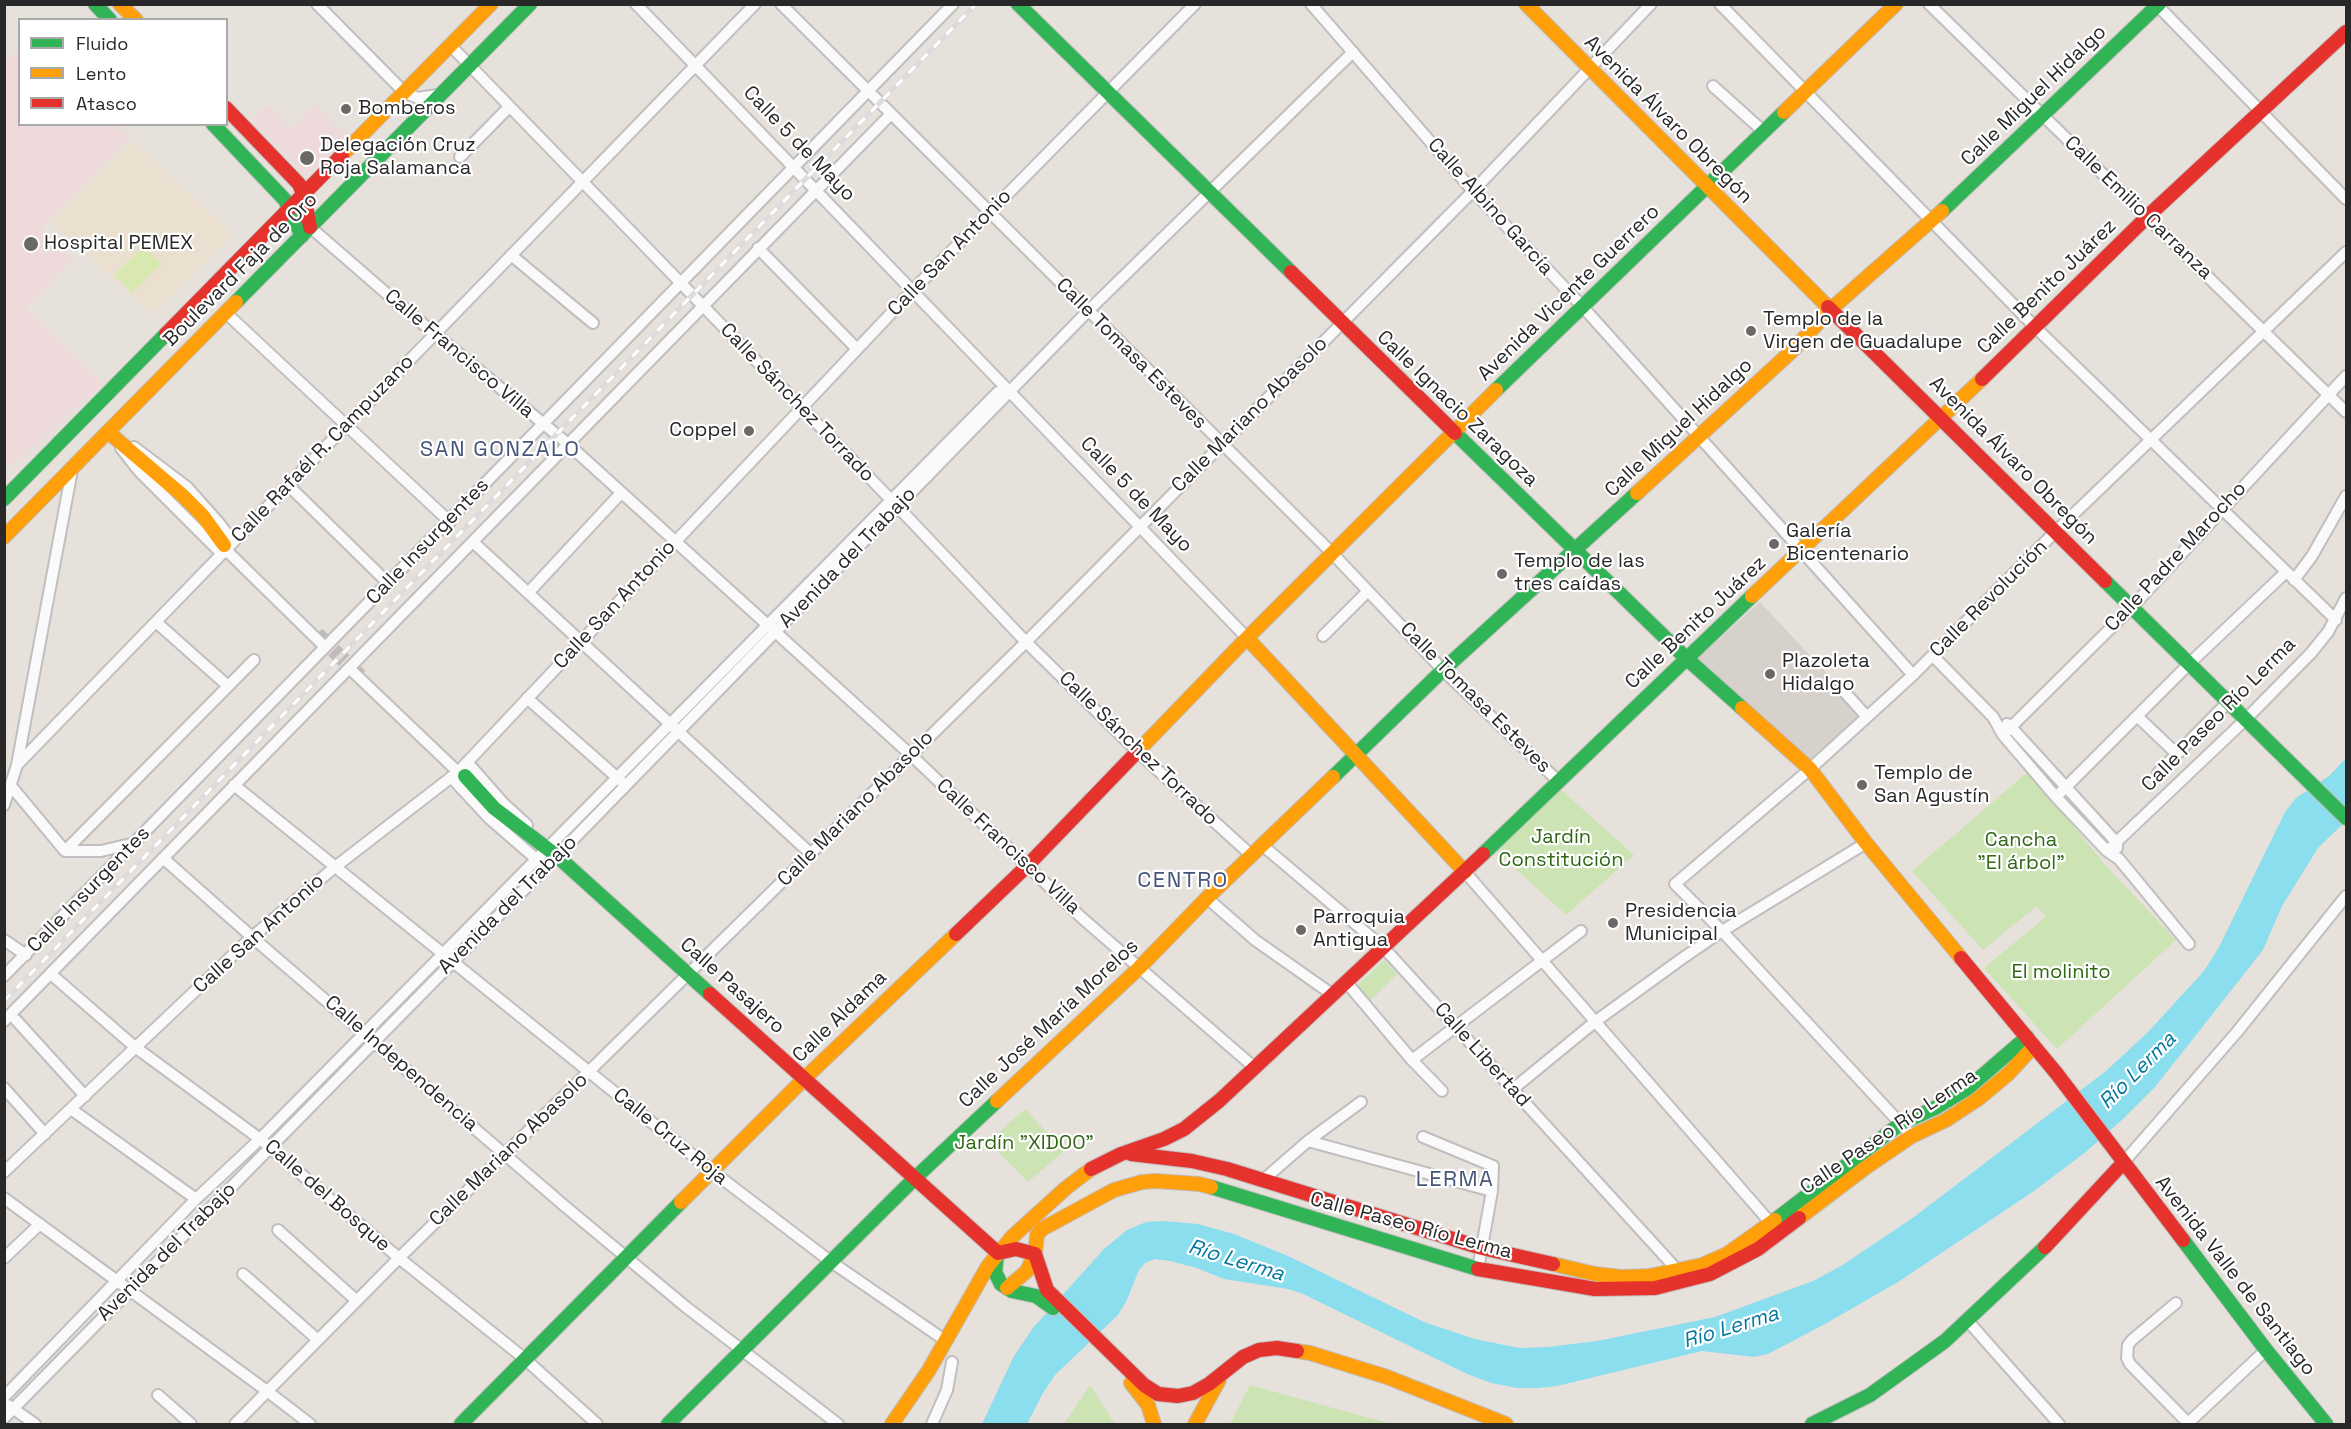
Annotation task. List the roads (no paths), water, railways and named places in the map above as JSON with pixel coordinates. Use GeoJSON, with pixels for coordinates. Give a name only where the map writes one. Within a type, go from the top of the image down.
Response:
{"type":"FeatureCollection","features":[{"type":"Feature","properties":{"kind":"street"},"geometry":{"type":"LineString","coordinates":[[95,4],[108,18]]}},
{"type":"Feature","properties":{"kind":"street"},"geometry":{"type":"LineString","coordinates":[[120,4],[134,18]]}},
{"type":"Feature","properties":{"kind":"street"},"geometry":{"type":"LineString","coordinates":[[317,4],[405,93],[425,99],[439,95],[445,90]]}},
{"type":"Feature","properties":{"kind":"street","name":"Boulevard Faja de Oro"},"geometry":{"type":"LineString","coordinates":[[4,499],[491,4]]}},
{"type":"Feature","properties":{"kind":"street","name":"Boulevard Faja de Oro"},"geometry":{"type":"LineString","coordinates":[[4,537],[530,4]]}},
{"type":"Feature","properties":{"kind":"street","name":"Calle 5 de Mayo"},"geometry":{"type":"LineString","coordinates":[[636,4],[1247,638],[1465,872],[1775,1228]]}},
{"type":"Feature","properties":{"kind":"street","name":"Calle Rafaél R. Campuzano"},"geometry":{"type":"LineString","coordinates":[[16,765],[755,4]]}},
{"type":"Feature","properties":{"kind":"street","name":"Calle Tomasa Esteves"},"geometry":{"type":"LineString","coordinates":[[781,4],[988,213],[1332,553],[1443,670],[1558,781]]}},
{"type":"Feature","properties":{"kind":"street","name":"Calle Insurgentes"},"geometry":{"type":"LineString","coordinates":[[4,976],[450,522],[543,423],[953,4]]}},
{"type":"Feature","properties":{"kind":"street","name":"Calle Ignacio Zaragoza"},"geometry":{"type":"LineString","coordinates":[[1018,4],[1575,551],[1686,658],[1810,769],[1866,843],[2030,1041]]}},
{"type":"Feature","properties":{"kind":"street","name":"Calle San Antonio"},"geometry":{"type":"LineString","coordinates":[[4,1172],[252,937],[335,867],[460,772],[801,407],[988,213],[1195,4]]}},
{"type":"Feature","properties":{"kind":"street","name":"Calle Albino García"},"geometry":{"type":"LineString","coordinates":[[1311,4],[1473,190],[1582,306],[1800,552],[1913,675]]}},
{"type":"Feature","properties":{"kind":"street","name":"Avenida Álvaro Obregón"},"geometry":{"type":"LineString","coordinates":[[1526,4],[1707,188],[2346,818]]}},
{"type":"Feature","properties":{"kind":"street","name":"Calle Mariano Abasolo"},"geometry":{"type":"LineString","coordinates":[[235,1425],[399,1258],[1026,642],[1473,190],[1651,4]]}},
{"type":"Feature","properties":{"kind":"street"},"geometry":{"type":"LineString","coordinates":[[1720,4],[2034,326],[2336,620]]}},
{"type":"Feature","properties":{"kind":"street","name":"Avenida Vicente Guerrero"},"geometry":{"type":"LineString","coordinates":[[1247,638],[1452,432],[1896,4]]}},
{"type":"Feature","properties":{"kind":"street","name":"Calle Emilio Carranza"},"geometry":{"type":"LineString","coordinates":[[1929,4],[2346,412]]}},
{"type":"Feature","properties":{"kind":"street"},"geometry":{"type":"LineString","coordinates":[[2158,5],[2346,200]]}},
{"type":"Feature","properties":{"kind":"street","name":"Calle Miguel Hidalgo"},"geometry":{"type":"LineString","coordinates":[[1356,755],[1443,670],[1792,351],[1831,309],[1931,221],[2158,5]]}},
{"type":"Feature","properties":{"kind":"street","name":"Calle Benito Juárez"},"geometry":{"type":"LineString","coordinates":[[892,1425],[918,1389],[979,1281],[1012,1237],[1079,1177],[1121,1154],[1143,1148],[1184,1129],[1202,1116],[1465,872],[1686,658],[1942,418],[2147,217],[2346,32]]}},
{"type":"Feature","properties":{"kind":"street","name":"Calle Sánchez Torrado"},"geometry":{"type":"LineString","coordinates":[[451,46],[1026,642],[1139,753],[1251,855]]}},
{"type":"Feature","properties":{"kind":"street","name":"Avenida del Trabajo"},"geometry":{"type":"LineString","coordinates":[[4,1418],[9,1406],[129,1290],[375,1041],[448,958],[895,504],[998,392],[1009,391],[1208,192],[1353,52]]}},
{"type":"Feature","properties":{"kind":"street"},"geometry":{"type":"LineString","coordinates":[[1713,86],[1764,132]]}},
{"type":"Feature","properties":{"kind":"street"},"geometry":{"type":"LineString","coordinates":[[460,157],[509,107]]}},
{"type":"Feature","properties":{"kind":"street"},"geometry":{"type":"LineString","coordinates":[[228,110],[299,184],[304,196],[306,231]]}},
{"type":"Feature","properties":{"kind":"street","name":"Calle Insurgentes"},"geometry":{"type":"LineString","coordinates":[[4,1022],[890,114]]}},
{"type":"Feature","properties":{"kind":"street"},"geometry":{"type":"LineString","coordinates":[[215,126],[285,200],[306,231]]}},
{"type":"Feature","properties":{"kind":"street"},"geometry":{"type":"LineString","coordinates":[[357,141],[377,159]]}},
{"type":"Feature","properties":{"kind":"street","name":"Calle Francisco Villa"},"geometry":{"type":"LineString","coordinates":[[306,231],[569,445],[911,755],[1026,867],[1255,1068]]}},
{"type":"Feature","properties":{"kind":"street"},"geometry":{"type":"LineString","coordinates":[[758,248],[857,349]]}},
{"type":"Feature","properties":{"kind":"street","name":"Calle Revolución"},"geometry":{"type":"LineString","coordinates":[[1722,932],[1674,884],[1810,769],[1913,675],[2056,531],[2346,252]]}},
{"type":"Feature","properties":{"kind":"street"},"geometry":{"type":"LineString","coordinates":[[511,255],[593,323]]}},
{"type":"Feature","properties":{"kind":"street"},"geometry":{"type":"LineString","coordinates":[[191,310],[196,312],[203,321],[201,337]]}},
{"type":"Feature","properties":{"kind":"street"},"geometry":{"type":"LineString","coordinates":[[226,313],[450,522]]}},
{"type":"Feature","properties":{"kind":"street","name":"Calle Padre Marocho"},"geometry":{"type":"LineString","coordinates":[[2003,735],[2133,606],[2346,376]]}},
{"type":"Feature","properties":{"kind":"street"},"geometry":{"type":"LineString","coordinates":[[105,398],[101,416],[108,432],[182,495],[203,516],[226,548],[325,647]]}},
{"type":"Feature","properties":{"kind":"street"},"geometry":{"type":"LineString","coordinates":[[4,805],[16,765],[72,468],[53,473],[33,470]]}},
{"type":"Feature","properties":{"kind":"street"},"geometry":{"type":"LineString","coordinates":[[288,486],[389,584]]}},
{"type":"Feature","properties":{"kind":"street"},"geometry":{"type":"LineString","coordinates":[[528,593],[621,493]]}},
{"type":"Feature","properties":{"kind":"street"},"geometry":{"type":"LineString","coordinates":[[2056,796],[2190,663],[2312,556],[2346,496]]}},
{"type":"Feature","properties":{"kind":"street"},"geometry":{"type":"LineString","coordinates":[[473,542],[811,854]]}},
{"type":"Feature","properties":{"kind":"street"},"geometry":{"type":"LineString","coordinates":[[1323,636],[1368,591]]}},
{"type":"Feature","properties":{"kind":"street","name":"Calle Paseo Río Lerma"},"geometry":{"type":"LineString","coordinates":[[2108,851],[2247,718],[2320,643],[2336,620],[2346,598]]}},
{"type":"Feature","properties":{"kind":"street"},"geometry":{"type":"LineString","coordinates":[[156,622],[228,686]]}},
{"type":"Feature","properties":{"kind":"street","name":"Calle Aldama"},"geometry":{"type":"LineString","coordinates":[[460,1425],[805,1077],[1026,867],[1139,753],[1247,638]]}},
{"type":"Feature","properties":{"kind":"street"},"geometry":{"type":"LineString","coordinates":[[1933,656],[1993,717],[2003,735],[2056,796],[2108,851],[2119,859],[2190,944]]}},
{"type":"Feature","properties":{"kind":"street"},"geometry":{"type":"LineString","coordinates":[[65,850],[254,660]]}},
{"type":"Feature","properties":{"kind":"street","name":"Calle Pasajero"},"geometry":{"type":"LineString","coordinates":[[349,668],[460,772],[494,808],[550,852],[689,973],[998,1253]]}},
{"type":"Feature","properties":{"kind":"street"},"geometry":{"type":"LineString","coordinates":[[1841,688],[1867,717]]}},
{"type":"Feature","properties":{"kind":"street"},"geometry":{"type":"LineString","coordinates":[[527,698],[622,781]]}},
{"type":"Feature","properties":{"kind":"street"},"geometry":{"type":"LineString","coordinates":[[2158,773],[2229,701]]}},
{"type":"Feature","properties":{"kind":"street"},"geometry":{"type":"LineString","coordinates":[[2137,716],[2177,754]]}},
{"type":"Feature","properties":{"kind":"street"},"geometry":{"type":"LineString","coordinates":[[1993,717],[2012,727],[2116,843],[2119,859]]}},
{"type":"Feature","properties":{"kind":"street","name":"Calle José María Morelos"},"geometry":{"type":"LineString","coordinates":[[668,1425],[915,1178],[1139,968],[1207,898],[1356,755]]}},
{"type":"Feature","properties":{"kind":"street","name":"Calle Cruz Roja"},"geometry":{"type":"LineString","coordinates":[[234,785],[712,1172],[831,1261],[946,1341]]}},
{"type":"Feature","properties":{"kind":"street"},"geometry":{"type":"LineString","coordinates":[[11,786],[65,850],[101,851],[135,843]]}},
{"type":"Feature","properties":{"kind":"street"},"geometry":{"type":"LineString","coordinates":[[1513,1089],[1596,1021],[1722,932],[1866,843]]}},
{"type":"Feature","properties":{"kind":"street","name":"Calle Libertad"},"geometry":{"type":"LineString","coordinates":[[1262,845],[1384,948],[1682,1275]]}},
{"type":"Feature","properties":{"kind":"street"},"geometry":{"type":"LineString","coordinates":[[101,851],[112,866]]}},
{"type":"Feature","properties":{"kind":"street","name":"Avenida del Trabajo"},"geometry":{"type":"LineString","coordinates":[[4,1397],[196,1199],[261,1139],[366,1033],[546,867],[550,852]]}},
{"type":"Feature","properties":{"kind":"street","name":"Calle Independencia"},"geometry":{"type":"LineString","coordinates":[[163,858],[625,1257],[742,1352],[838,1425]]}},
{"type":"Feature","properties":{"kind":"street"},"geometry":{"type":"LineString","coordinates":[[1812,1425],[1870,1395],[1921,1360],[2046,1246],[2123,1163],[2237,1032],[2346,896]]}},
{"type":"Feature","properties":{"kind":"street"},"geometry":{"type":"LineString","coordinates":[[1207,898],[1272,953],[1333,995]]}},
{"type":"Feature","properties":{"kind":"street"},"geometry":{"type":"LineString","coordinates":[[1412,1060],[1581,931]]}},
{"type":"Feature","properties":{"kind":"street"},"geometry":{"type":"LineString","coordinates":[[1722,932],[1912,1136]]}},
{"type":"Feature","properties":{"kind":"street"},"geometry":{"type":"LineString","coordinates":[[4,940],[26,954]]}},
{"type":"Feature","properties":{"kind":"street","name":"Calle del Bosque"},"geometry":{"type":"LineString","coordinates":[[51,975],[135,1047],[261,1139],[399,1258],[525,1359],[597,1425]]}},
{"type":"Feature","properties":{"kind":"street"},"geometry":{"type":"LineString","coordinates":[[1347,983],[1412,1060],[1442,1091]]}},
{"type":"Feature","properties":{"kind":"street"},"geometry":{"type":"LineString","coordinates":[[16,1020],[85,1096]]}},
{"type":"Feature","properties":{"kind":"street","name":"Calle Paseo Río Lerma"},"geometry":{"type":"LineString","coordinates":[[1121,1154],[1192,1161],[1482,1248],[1595,1274],[1622,1277],[1710,1274],[1734,1263],[1900,1124],[1935,1108],[1968,1088],[2030,1041]]}},
{"type":"Feature","properties":{"kind":"street","name":"Calle Paseo Río Lerma"},"geometry":{"type":"LineString","coordinates":[[1775,1228],[1912,1136],[1978,1099],[2008,1074],[2030,1041]]}},
{"type":"Feature","properties":{"kind":"street","name":"Avenida Valle de Santiago"},"geometry":{"type":"LineString","coordinates":[[2030,1041],[2326,1425]]}},
{"type":"Feature","properties":{"kind":"street"},"geometry":{"type":"LineString","coordinates":[[4,1088],[45,1134]]}},
{"type":"Feature","properties":{"kind":"street"},"geometry":{"type":"LineString","coordinates":[[1262,1181],[1308,1141],[1361,1102]]}},
{"type":"Feature","properties":{"kind":"street"},"geometry":{"type":"LineString","coordinates":[[71,1109],[196,1199]]}},
{"type":"Feature","properties":{"kind":"street"},"geometry":{"type":"LineString","coordinates":[[1423,1137],[1493,1166],[1492,1191],[1478,1269]]}},
{"type":"Feature","properties":{"kind":"street"},"geometry":{"type":"LineString","coordinates":[[1308,1141],[1492,1191]]}},
{"type":"Feature","properties":{"kind":"street","name":"Calle Paseo Río Lerma"},"geometry":{"type":"LineString","coordinates":[[1037,1235],[1047,1225],[1114,1190],[1142,1182],[1170,1182],[1199,1184],[1226,1191],[1478,1269],[1595,1288],[1625,1290],[1655,1288],[1682,1275]]}},
{"type":"Feature","properties":{"kind":"street"},"geometry":{"type":"LineString","coordinates":[[4,1198],[310,1425]]}},
{"type":"Feature","properties":{"kind":"street"},"geometry":{"type":"LineString","coordinates":[[1049,1204],[1037,1235],[1035,1254],[1045,1294],[1072,1325],[1146,1393],[1154,1424]]}},
{"type":"Feature","properties":{"kind":"street"},"geometry":{"type":"LineString","coordinates":[[4,1258],[40,1224]]}},
{"type":"Feature","properties":{"kind":"street"},"geometry":{"type":"LineString","coordinates":[[278,1230],[357,1301]]}},
{"type":"Feature","properties":{"kind":"street"},"geometry":{"type":"LineString","coordinates":[[1035,1254],[1017,1249],[998,1253],[995,1259],[995,1272],[1001,1284],[1007,1288],[1045,1294]]}},
{"type":"Feature","properties":{"kind":"street"},"geometry":{"type":"LineString","coordinates":[[1007,1288],[1022,1278],[1035,1254]]}},
{"type":"Feature","properties":{"kind":"street"},"geometry":{"type":"LineString","coordinates":[[243,1274],[318,1340]]}},
{"type":"Feature","properties":{"kind":"street"},"geometry":{"type":"LineString","coordinates":[[2176,1302],[2132,1340],[2127,1352],[2130,1364],[2188,1424],[2266,1350]]}},
{"type":"Feature","properties":{"kind":"street"},"geometry":{"type":"LineString","coordinates":[[1967,1320],[2059,1425]]}},
{"type":"Feature","properties":{"kind":"street"},"geometry":{"type":"LineString","coordinates":[[1146,1393],[1178,1396],[1193,1392],[1243,1357],[1259,1350],[1293,1349],[1386,1377],[1506,1425]]}},
{"type":"Feature","properties":{"kind":"street"},"geometry":{"type":"LineString","coordinates":[[932,1425],[947,1390],[952,1362]]}},
{"type":"Feature","properties":{"kind":"street"},"geometry":{"type":"LineString","coordinates":[[1195,1425],[1204,1405],[1227,1370]]}},
{"type":"Feature","properties":{"kind":"street"},"geometry":{"type":"LineString","coordinates":[[1193,1392],[1200,1397],[1204,1405]]}},
{"type":"Feature","properties":{"kind":"street"},"geometry":{"type":"LineString","coordinates":[[158,1395],[191,1425]]}},
{"type":"Feature","properties":{"kind":"street"},"geometry":{"type":"LineString","coordinates":[[1154,1424],[1164,1408],[1178,1396]]}},
{"type":"Feature","properties":{"kind":"street"},"geometry":{"type":"LineString","coordinates":[[9,1406],[34,1425]]}},
{"type":"Feature","properties":{"kind":"water","name":"Río Lerma"},"geometry":{"type":"Polygon","coordinates":[[[2346,758],[2346,821],[2318,848],[2282,906],[2263,950],[2155,1087],[2087,1151],[2034,1191],[1898,1282],[1768,1354],[1754,1357],[1702,1351],[1557,1386],[1517,1388],[1491,1383],[1467,1374],[1303,1294],[1288,1289],[1224,1279],[1197,1268],[1155,1259],[1145,1263],[1139,1270],[1127,1300],[1118,1315],[1055,1375],[1027,1424],[982,1424],[1014,1356],[1033,1328],[1104,1249],[1127,1230],[1146,1222],[1198,1224],[1234,1234],[1288,1256],[1424,1322],[1475,1339],[1519,1348],[1597,1341],[1715,1317],[1813,1281],[1841,1266],[1914,1217],[2106,1071],[2148,1032],[2204,971],[2219,947],[2285,812],[2296,798],[2329,776],[2346,758]]]}},
{"type":"Feature","properties":{"kind":"tunnel"},"geometry":{"type":"LineString","coordinates":[[317,634],[360,676]]}},
{"type":"Feature","properties":{"kind":"railway"},"geometry":{"type":"LineString","coordinates":[[4,1001],[976,4]]}},
{"type":"Feature","properties":{"kind":"place","name":"Bomberos"},"geometry":{"type":"Point","coordinates":[346,109]}},
{"type":"Feature","properties":{"kind":"place","name":"Delegación Cruz Roja Salamanca"},"geometry":{"type":"Point","coordinates":[307,158]}},
{"type":"Feature","properties":{"kind":"place","name":"Hospital PEMEX"},"geometry":{"type":"Point","coordinates":[31,244]}},
{"type":"Feature","properties":{"kind":"place","name":"Templo de la Virgen de Guadalupe"},"geometry":{"type":"Point","coordinates":[1751,331]}},
{"type":"Feature","properties":{"kind":"place","name":"Coppel"},"geometry":{"type":"Point","coordinates":[749,431]}},
{"type":"Feature","properties":{"kind":"place","name":"Galería Bicentenario"},"geometry":{"type":"Point","coordinates":[1774,544]}},
{"type":"Feature","properties":{"kind":"place","name":"Templo de las tres caídas"},"geometry":{"type":"Point","coordinates":[1502,574]}},
{"type":"Feature","properties":{"kind":"place","name":"Plazoleta Hidalgo"},"geometry":{"type":"Point","coordinates":[1770,674]}},
{"type":"Feature","properties":{"kind":"place","name":"Templo de San Agustín"},"geometry":{"type":"Point","coordinates":[1862,785]}},
{"type":"Feature","properties":{"kind":"place","name":"Presidencia Municipal"},"geometry":{"type":"Point","coordinates":[1613,923]}},
{"type":"Feature","properties":{"kind":"place","name":"Parroquia Antigua"},"geometry":{"type":"Point","coordinates":[1301,930]}},
{"type":"Feature","properties":{"kind":"district","name":"SAN GONZALO"},"geometry":{"type":"Point","coordinates":[500,450]}},
{"type":"Feature","properties":{"kind":"district","name":"CENTRO"},"geometry":{"type":"Point","coordinates":[1183,881]}},
{"type":"Feature","properties":{"kind":"district","name":"LERMA"},"geometry":{"type":"Point","coordinates":[1455,1180]}},
{"type":"Feature","properties":{"kind":"park label","name":"Jardín Constitución"},"geometry":{"type":"Point","coordinates":[1561,850]}},
{"type":"Feature","properties":{"kind":"park label","name":"Cancha \"El árbol\""},"geometry":{"type":"Point","coordinates":[2021,852]}},
{"type":"Feature","properties":{"kind":"park label","name":"El molinito"},"geometry":{"type":"Point","coordinates":[2061,973]}},
{"type":"Feature","properties":{"kind":"park label","name":"Jardín \"XIDOO\""},"geometry":{"type":"Point","coordinates":[1024,1144]}}]}
